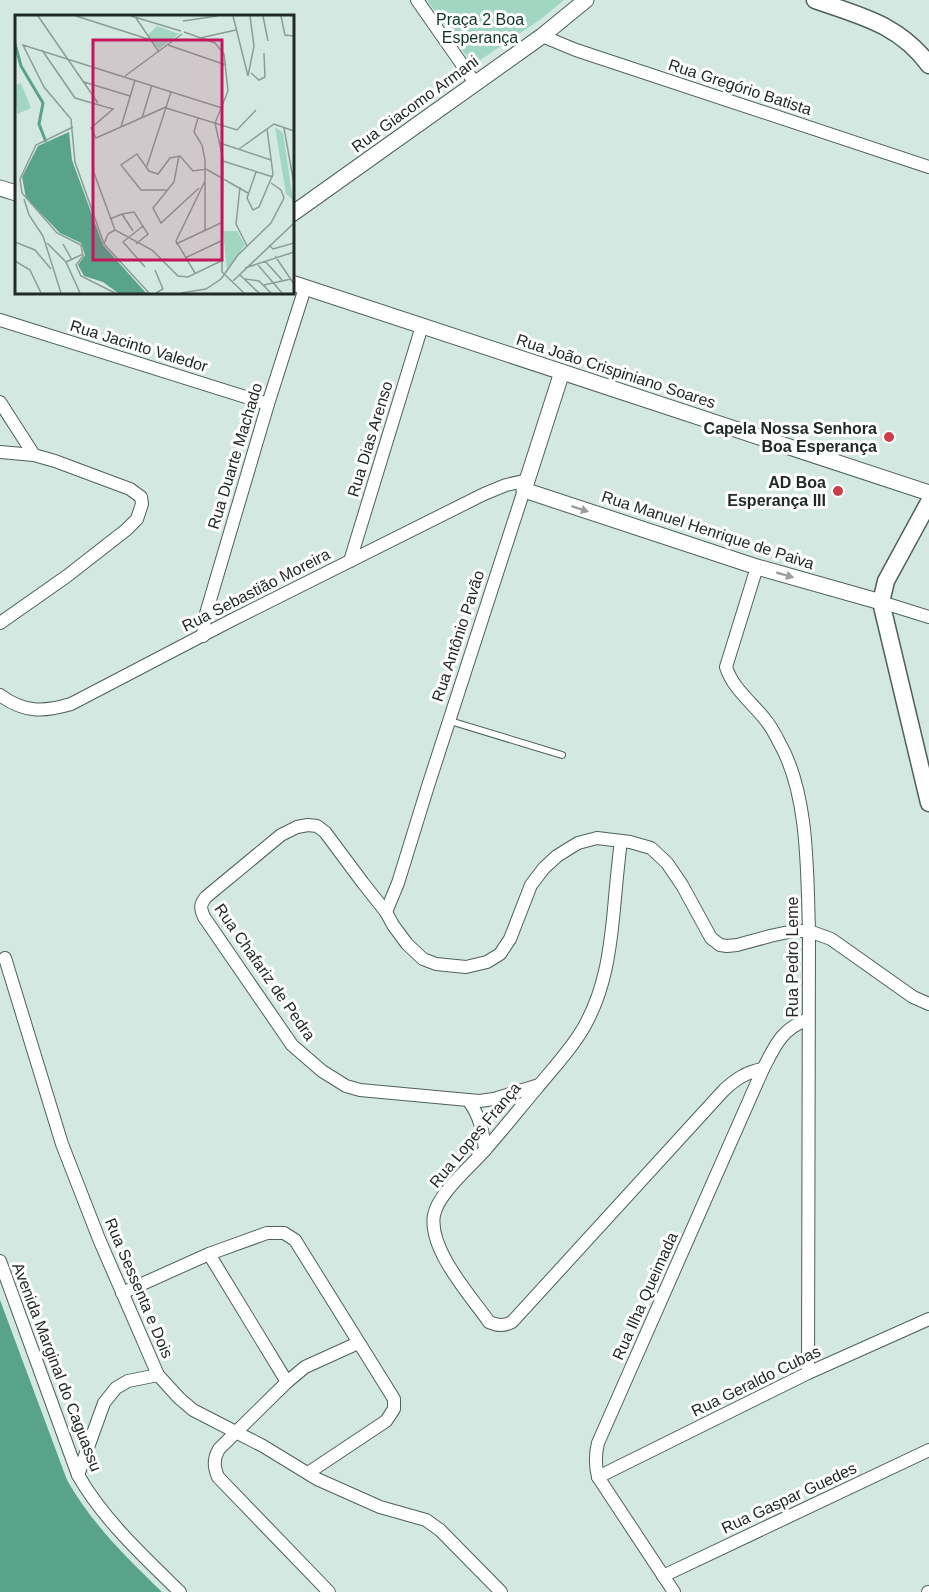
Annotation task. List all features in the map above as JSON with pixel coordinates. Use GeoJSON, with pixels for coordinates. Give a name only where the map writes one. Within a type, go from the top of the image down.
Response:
{"type":"FeatureCollection","features":[{"type":"Feature","properties":{"kind":"main road"},"geometry":{"type":"LineString","coordinates":[[815,0],[890,29],[912,45],[929,65]]}},
{"type":"Feature","properties":{"kind":"main road"},"geometry":{"type":"LineString","coordinates":[[929,502],[886,580],[881,602],[922,746],[929,802]]}},
{"type":"Feature","properties":{"kind":"street"},"geometry":{"type":"LineString","coordinates":[[417,0],[475,83]]}},
{"type":"Feature","properties":{"kind":"street","name":"Rua Giacomo Armani"},"geometry":{"type":"LineString","coordinates":[[294,213],[542,36],[586,0]]}},
{"type":"Feature","properties":{"kind":"street","name":"Rua Gregório Batista"},"geometry":{"type":"LineString","coordinates":[[542,36],[588,54],[929,167]]}},
{"type":"Feature","properties":{"kind":"street"},"geometry":{"type":"LineString","coordinates":[[0,188],[15,193]]}},
{"type":"Feature","properties":{"kind":"street","name":"Rua João Crispiniano Soares"},"geometry":{"type":"LineString","coordinates":[[299,285],[929,493]]}},
{"type":"Feature","properties":{"kind":"street","name":"Rua Duarte Machado"},"geometry":{"type":"LineString","coordinates":[[203,636],[205,617],[268,404],[299,285]]}},
{"type":"Feature","properties":{"kind":"street","name":"Rua Jacinto Valedor"},"geometry":{"type":"LineString","coordinates":[[0,320],[268,404]]}},
{"type":"Feature","properties":{"kind":"street","name":"Rua Dias Arenso"},"geometry":{"type":"LineString","coordinates":[[350,561],[422,326]]}},
{"type":"Feature","properties":{"kind":"street","name":"Rua Antônio Pavão"},"geometry":{"type":"LineString","coordinates":[[386,912],[398,883],[562,372]]}},
{"type":"Feature","properties":{"kind":"street"},"geometry":{"type":"LineString","coordinates":[[0,402],[34,455]]}},
{"type":"Feature","properties":{"kind":"street"},"geometry":{"type":"LineString","coordinates":[[0,452],[34,455],[55,461],[130,489],[141,497],[142,504],[141,512],[126,530],[67,576],[0,623]]}},
{"type":"Feature","properties":{"kind":"street","name":"Rua Sebastião Moreira"},"geometry":{"type":"LineString","coordinates":[[0,695],[20,707],[35,711],[71,704],[484,494],[506,485],[526,485]]}},
{"type":"Feature","properties":{"kind":"street","name":"Rua Manuel Henrique de Paiva"},"geometry":{"type":"LineString","coordinates":[[526,485],[757,567],[881,602]]}},
{"type":"Feature","properties":{"kind":"street","name":"Rua Pedro Leme"},"geometry":{"type":"LineString","coordinates":[[757,567],[726,667],[735,684],[766,720],[793,770],[807,864],[809,931],[808,1373]]}},
{"type":"Feature","properties":{"kind":"street"},"geometry":{"type":"LineString","coordinates":[[881,602],[929,616]]}},
{"type":"Feature","properties":{"kind":"street","name":"Rua Chafariz de Pedra"},"geometry":{"type":"LineString","coordinates":[[539,1085],[494,1099],[479,1101],[360,1090],[346,1086],[322,1071],[292,1045],[204,917],[201,903],[281,835],[297,826],[317,826],[325,832],[386,912],[407,944],[423,959],[466,967],[487,962],[500,954],[510,939],[531,885],[556,856],[578,843],[597,838],[630,842],[651,848],[667,863],[682,885],[711,938],[720,945],[736,945],[793,931],[809,931]]}},
{"type":"Feature","properties":{"kind":"street","name":"Rua Lopes França"},"geometry":{"type":"LineString","coordinates":[[621,841],[612,938],[603,984],[594,1007],[579,1035],[552,1072],[446,1192],[434,1216],[437,1244],[444,1259],[489,1322],[505,1326],[513,1322],[724,1090],[750,1071],[763,1069]]}},
{"type":"Feature","properties":{"kind":"street"},"geometry":{"type":"LineString","coordinates":[[809,931],[831,939],[913,997],[929,1004]]}},
{"type":"Feature","properties":{"kind":"street","name":"Rua Sessenta e Dois"},"geometry":{"type":"LineString","coordinates":[[5,958],[62,1144],[99,1239],[158,1375],[178,1398],[193,1410],[263,1446],[317,1479],[380,1507],[426,1520],[440,1530],[501,1592]]}},
{"type":"Feature","properties":{"kind":"street","name":"Rua Ilha Queimada"},"geometry":{"type":"LineString","coordinates":[[598,1477],[595,1464],[598,1443],[763,1069],[778,1041],[788,1030],[808,1019]]}},
{"type":"Feature","properties":{"kind":"street"},"geometry":{"type":"LineString","coordinates":[[468,1100],[480,1119],[485,1150]]}},
{"type":"Feature","properties":{"kind":"street"},"geometry":{"type":"LineString","coordinates":[[122,1293],[209,1254],[267,1233],[284,1233],[295,1240],[394,1399],[394,1409],[386,1421],[308,1473]]}},
{"type":"Feature","properties":{"kind":"street"},"geometry":{"type":"LineString","coordinates":[[209,1254],[287,1382]]}},
{"type":"Feature","properties":{"kind":"street","name":"Avenida Marginal do Caguassu"},"geometry":{"type":"LineString","coordinates":[[0,1261],[78,1474],[87,1491],[108,1518],[180,1592]]}},
{"type":"Feature","properties":{"kind":"street","name":"Rua Geraldo Cubas"},"geometry":{"type":"LineString","coordinates":[[598,1477],[808,1373],[929,1319]]}},
{"type":"Feature","properties":{"kind":"street"},"geometry":{"type":"LineString","coordinates":[[329,1592],[218,1478],[215,1470],[215,1456],[235,1432],[305,1367],[358,1343]]}},
{"type":"Feature","properties":{"kind":"street"},"geometry":{"type":"LineString","coordinates":[[78,1474],[104,1403],[116,1388],[128,1381],[158,1375]]}},
{"type":"Feature","properties":{"kind":"street","name":"Rua Gaspar Guedes"},"geometry":{"type":"LineString","coordinates":[[663,1576],[929,1450]]}},
{"type":"Feature","properties":{"kind":"street"},"geometry":{"type":"LineString","coordinates":[[598,1477],[674,1592]]}},
{"type":"Feature","properties":{"kind":"lane"},"geometry":{"type":"LineString","coordinates":[[449,721],[561,755]]}},
{"type":"Feature","properties":{"kind":"green space","name":"Praça 2 Boa Esperança"},"geometry":{"type":"Polygon","coordinates":[[[427,0],[564,0],[541,19],[473,65],[427,0]]]}},
{"type":"Feature","properties":{"kind":"shaded area"},"geometry":{"type":"Polygon","coordinates":[[[0,1300],[67,1480],[99,1526],[162,1592],[0,1592],[0,1300]]]}},
{"type":"Feature","properties":{"kind":"place","name":"Capela Nossa Senhora Boa Esperança"},"geometry":{"type":"Point","coordinates":[889,437]}},
{"type":"Feature","properties":{"kind":"place","name":"AD Boa Esperança III"},"geometry":{"type":"Point","coordinates":[838,491]}}]}
